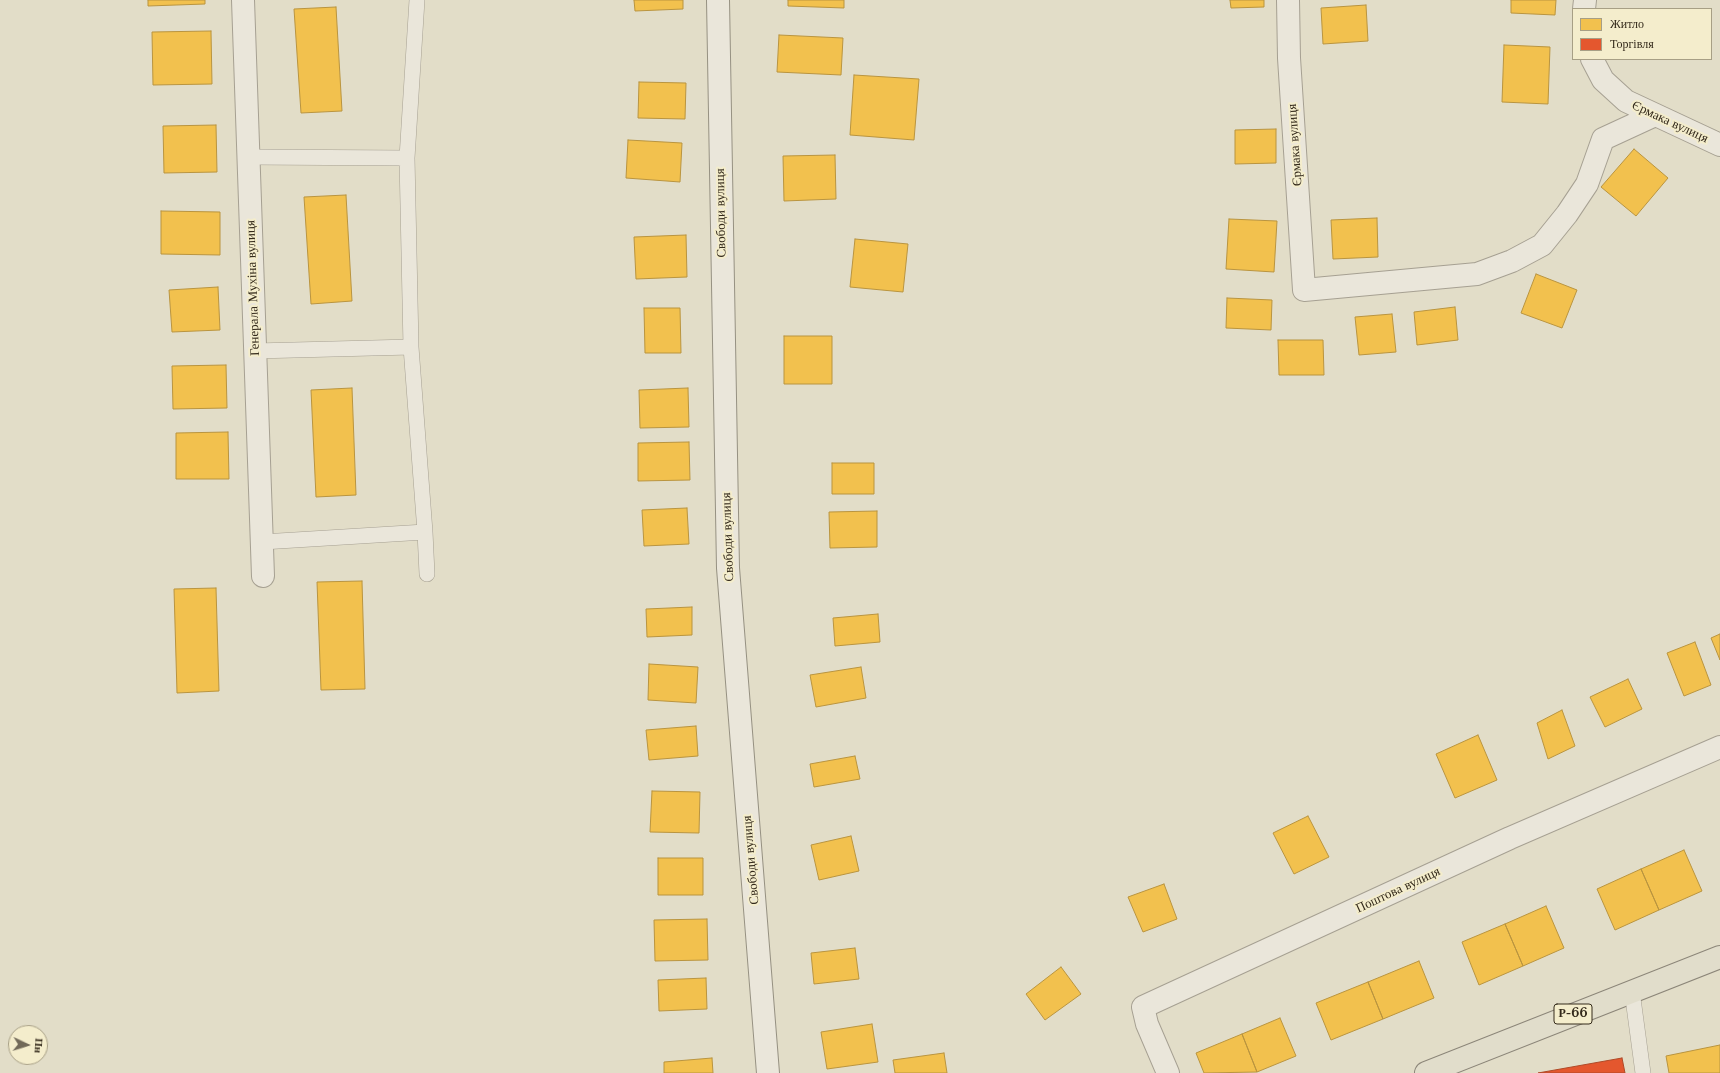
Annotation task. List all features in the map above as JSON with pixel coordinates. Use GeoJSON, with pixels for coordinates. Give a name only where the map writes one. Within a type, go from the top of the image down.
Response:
{"type":"FeatureCollection","features":[{"type":"Feature","properties":{"kind":"main road","name":"Р-66"},"geometry":{"type":"LineString","coordinates":[[1426,1073],[1720,957]]}},
{"type":"Feature","properties":{"kind":"street","name":"Генерала Мухіна вулиця"},"geometry":{"type":"LineString","coordinates":[[243,0],[263,576]]}},
{"type":"Feature","properties":{"kind":"street","name":"Свободи вулиця"},"geometry":{"type":"LineString","coordinates":[[718,0],[728,568],[768,1073]]}},
{"type":"Feature","properties":{"kind":"street","name":"Єрмака вулиця"},"geometry":{"type":"LineString","coordinates":[[1288,0],[1289,58],[1304,290],[1477,274],[1512,261],[1542,245],[1567,214],[1587,184],[1603,139],[1655,115]]}},
{"type":"Feature","properties":{"kind":"street","name":"Єрмака вулиця"},"geometry":{"type":"LineString","coordinates":[[1593,60],[1603,80],[1626,101],[1720,145]]}},
{"type":"Feature","properties":{"kind":"street","name":"Поштова вулиця"},"geometry":{"type":"LineString","coordinates":[[1168,1073],[1147,1024],[1143,1007],[1510,838],[1720,747]]}},
{"type":"Feature","properties":{"kind":"lane"},"geometry":{"type":"LineString","coordinates":[[417,0],[407,158],[411,347],[427,574]]}},
{"type":"Feature","properties":{"kind":"lane"},"geometry":{"type":"LineString","coordinates":[[248,157],[407,158]]}},
{"type":"Feature","properties":{"kind":"lane"},"geometry":{"type":"LineString","coordinates":[[255,351],[411,347]]}},
{"type":"Feature","properties":{"kind":"lane"},"geometry":{"type":"LineString","coordinates":[[262,542],[425,532]]}},
{"type":"Feature","properties":{"kind":"lane"},"geometry":{"type":"LineString","coordinates":[[1632,991],[1643,1073]]}},
{"type":"Feature","properties":{"kind":"building: Житло"},"geometry":{"type":"Polygon","coordinates":[[[148,0],[205,0],[205,4],[148,6],[148,0]]]}},
{"type":"Feature","properties":{"kind":"building: Житло"},"geometry":{"type":"Polygon","coordinates":[[[634,0],[683,0],[683,9],[635,11],[634,0]]]}},
{"type":"Feature","properties":{"kind":"building: Житло"},"geometry":{"type":"Polygon","coordinates":[[[788,0],[844,0],[844,8],[788,6],[788,0]]]}},
{"type":"Feature","properties":{"kind":"building: Житло"},"geometry":{"type":"Polygon","coordinates":[[[1230,0],[1264,0],[1264,7],[1231,8],[1230,0]]]}},
{"type":"Feature","properties":{"kind":"building: Житло"},"geometry":{"type":"Polygon","coordinates":[[[1511,0],[1556,0],[1555,15],[1511,13],[1511,0]]]}},
{"type":"Feature","properties":{"kind":"building: Житло"},"geometry":{"type":"Polygon","coordinates":[[[1366,5],[1368,41],[1323,44],[1321,8],[1366,5]]]}},
{"type":"Feature","properties":{"kind":"building: Житло"},"geometry":{"type":"Polygon","coordinates":[[[336,7],[342,111],[301,113],[294,9],[336,7]]]}},
{"type":"Feature","properties":{"kind":"building: Житло"},"geometry":{"type":"Polygon","coordinates":[[[211,31],[212,84],[153,85],[152,32],[211,31]]]}},
{"type":"Feature","properties":{"kind":"building: Житло"},"geometry":{"type":"Polygon","coordinates":[[[779,35],[843,38],[841,75],[777,72],[779,35]]]}},
{"type":"Feature","properties":{"kind":"building: Житло"},"geometry":{"type":"Polygon","coordinates":[[[1504,45],[1550,47],[1548,104],[1502,102],[1504,45]]]}},
{"type":"Feature","properties":{"kind":"building: Житло"},"geometry":{"type":"Polygon","coordinates":[[[854,75],[919,79],[914,140],[850,135],[854,75]]]}},
{"type":"Feature","properties":{"kind":"building: Житло"},"geometry":{"type":"Polygon","coordinates":[[[639,82],[686,83],[685,119],[638,118],[639,82]]]}},
{"type":"Feature","properties":{"kind":"building: Житло"},"geometry":{"type":"Polygon","coordinates":[[[216,125],[217,172],[164,173],[163,126],[216,125]]]}},
{"type":"Feature","properties":{"kind":"building: Житло"},"geometry":{"type":"Polygon","coordinates":[[[1276,129],[1276,163],[1235,164],[1235,130],[1276,129]]]}},
{"type":"Feature","properties":{"kind":"building: Житло"},"geometry":{"type":"Polygon","coordinates":[[[628,140],[682,143],[680,182],[626,178],[628,140]]]}},
{"type":"Feature","properties":{"kind":"building: Житло"},"geometry":{"type":"Polygon","coordinates":[[[1634,149],[1668,178],[1636,216],[1601,187],[1634,149]]]}},
{"type":"Feature","properties":{"kind":"building: Житло"},"geometry":{"type":"Polygon","coordinates":[[[835,155],[836,199],[784,201],[783,156],[835,155]]]}},
{"type":"Feature","properties":{"kind":"building: Житло"},"geometry":{"type":"Polygon","coordinates":[[[346,195],[352,301],[311,304],[304,197],[346,195]]]}},
{"type":"Feature","properties":{"kind":"building: Житло"},"geometry":{"type":"Polygon","coordinates":[[[161,211],[220,212],[220,255],[161,254],[161,211]]]}},
{"type":"Feature","properties":{"kind":"building: Житло"},"geometry":{"type":"Polygon","coordinates":[[[1377,218],[1378,257],[1333,259],[1331,220],[1377,218]]]}},
{"type":"Feature","properties":{"kind":"building: Житло"},"geometry":{"type":"Polygon","coordinates":[[[1229,219],[1277,221],[1274,272],[1226,269],[1229,219]]]}},
{"type":"Feature","properties":{"kind":"building: Житло"},"geometry":{"type":"Polygon","coordinates":[[[686,235],[687,277],[636,279],[634,237],[686,235]]]}},
{"type":"Feature","properties":{"kind":"building: Житло"},"geometry":{"type":"Polygon","coordinates":[[[855,239],[908,244],[903,292],[850,287],[855,239]]]}},
{"type":"Feature","properties":{"kind":"building: Житло"},"geometry":{"type":"Polygon","coordinates":[[[1536,274],[1577,290],[1562,328],[1521,313],[1536,274]]]}},
{"type":"Feature","properties":{"kind":"building: Житло"},"geometry":{"type":"Polygon","coordinates":[[[218,287],[220,330],[172,332],[169,290],[218,287]]]}},
{"type":"Feature","properties":{"kind":"building: Житло"},"geometry":{"type":"Polygon","coordinates":[[[1227,298],[1272,300],[1271,330],[1226,328],[1227,298]]]}},
{"type":"Feature","properties":{"kind":"building: Житло"},"geometry":{"type":"Polygon","coordinates":[[[1455,307],[1458,340],[1417,345],[1414,312],[1455,307]]]}},
{"type":"Feature","properties":{"kind":"building: Житло"},"geometry":{"type":"Polygon","coordinates":[[[644,308],[680,308],[681,353],[645,353],[644,308]]]}},
{"type":"Feature","properties":{"kind":"building: Житло"},"geometry":{"type":"Polygon","coordinates":[[[1392,314],[1396,352],[1359,355],[1355,317],[1392,314]]]}},
{"type":"Feature","properties":{"kind":"building: Житло"},"geometry":{"type":"Polygon","coordinates":[[[784,336],[832,336],[832,384],[784,384],[784,336]]]}},
{"type":"Feature","properties":{"kind":"building: Житло"},"geometry":{"type":"Polygon","coordinates":[[[1278,340],[1323,340],[1324,375],[1279,375],[1278,340]]]}},
{"type":"Feature","properties":{"kind":"building: Житло"},"geometry":{"type":"Polygon","coordinates":[[[226,365],[227,408],[173,409],[172,366],[226,365]]]}},
{"type":"Feature","properties":{"kind":"building: Житло"},"geometry":{"type":"Polygon","coordinates":[[[352,388],[356,495],[316,497],[311,390],[352,388]]]}},
{"type":"Feature","properties":{"kind":"building: Житло"},"geometry":{"type":"Polygon","coordinates":[[[688,388],[689,427],[640,428],[639,390],[688,388]]]}},
{"type":"Feature","properties":{"kind":"building: Житло"},"geometry":{"type":"Polygon","coordinates":[[[228,432],[229,479],[176,479],[176,433],[228,432]]]}},
{"type":"Feature","properties":{"kind":"building: Житло"},"geometry":{"type":"Polygon","coordinates":[[[689,442],[690,480],[638,481],[638,443],[689,442]]]}},
{"type":"Feature","properties":{"kind":"building: Житло"},"geometry":{"type":"Polygon","coordinates":[[[832,463],[874,463],[874,494],[832,494],[832,463]]]}},
{"type":"Feature","properties":{"kind":"building: Житло"},"geometry":{"type":"Polygon","coordinates":[[[687,508],[689,544],[644,546],[642,510],[687,508]]]}},
{"type":"Feature","properties":{"kind":"building: Житло"},"geometry":{"type":"Polygon","coordinates":[[[877,511],[877,547],[830,548],[829,512],[877,511]]]}},
{"type":"Feature","properties":{"kind":"building: Житло"},"geometry":{"type":"Polygon","coordinates":[[[362,581],[365,689],[321,690],[317,582],[362,581]]]}},
{"type":"Feature","properties":{"kind":"building: Житло"},"geometry":{"type":"Polygon","coordinates":[[[216,588],[219,691],[177,693],[174,589],[216,588]]]}},
{"type":"Feature","properties":{"kind":"building: Житло"},"geometry":{"type":"Polygon","coordinates":[[[692,607],[692,635],[647,637],[646,609],[692,607]]]}},
{"type":"Feature","properties":{"kind":"building: Житло"},"geometry":{"type":"Polygon","coordinates":[[[878,614],[880,642],[835,646],[833,618],[878,614]]]}},
{"type":"Feature","properties":{"kind":"building: Житло"},"geometry":{"type":"Polygon","coordinates":[[[1720,634],[1720,660],[1711,638],[1720,634]]]}},
{"type":"Feature","properties":{"kind":"building: Житло"},"geometry":{"type":"Polygon","coordinates":[[[1695,642],[1711,685],[1684,696],[1667,653],[1695,642]]]}},
{"type":"Feature","properties":{"kind":"building: Житло"},"geometry":{"type":"Polygon","coordinates":[[[649,664],[698,667],[696,703],[648,700],[649,664]]]}},
{"type":"Feature","properties":{"kind":"building: Житло"},"geometry":{"type":"Polygon","coordinates":[[[861,667],[866,698],[816,707],[810,675],[861,667]]]}},
{"type":"Feature","properties":{"kind":"building: Житло"},"geometry":{"type":"Polygon","coordinates":[[[1628,679],[1642,709],[1605,727],[1590,697],[1628,679]]]}},
{"type":"Feature","properties":{"kind":"building: Житло"},"geometry":{"type":"Polygon","coordinates":[[[1562,710],[1575,746],[1548,759],[1537,723],[1562,710]]]}},
{"type":"Feature","properties":{"kind":"building: Житло"},"geometry":{"type":"Polygon","coordinates":[[[696,726],[698,756],[649,760],[646,730],[696,726]]]}},
{"type":"Feature","properties":{"kind":"building: Житло"},"geometry":{"type":"Polygon","coordinates":[[[1478,735],[1497,780],[1455,798],[1436,754],[1478,735]]]}},
{"type":"Feature","properties":{"kind":"building: Житло"},"geometry":{"type":"Polygon","coordinates":[[[855,756],[860,779],[814,787],[810,764],[855,756]]]}},
{"type":"Feature","properties":{"kind":"building: Житло"},"geometry":{"type":"Polygon","coordinates":[[[652,791],[700,792],[699,833],[650,832],[652,791]]]}},
{"type":"Feature","properties":{"kind":"building: Житло"},"geometry":{"type":"Polygon","coordinates":[[[1308,816],[1329,857],[1294,874],[1273,833],[1308,816]]]}},
{"type":"Feature","properties":{"kind":"building: Житло"},"geometry":{"type":"Polygon","coordinates":[[[851,836],[859,871],[819,880],[811,845],[851,836]]]}},
{"type":"Feature","properties":{"kind":"building: Житло"},"geometry":{"type":"Polygon","coordinates":[[[1684,850],[1702,891],[1659,910],[1641,869],[1684,850]]]}},
{"type":"Feature","properties":{"kind":"building: Житло"},"geometry":{"type":"Polygon","coordinates":[[[658,858],[703,858],[703,895],[658,895],[658,858]]]}},
{"type":"Feature","properties":{"kind":"building: Житло"},"geometry":{"type":"Polygon","coordinates":[[[1641,869],[1659,910],[1615,930],[1597,889],[1641,869]]]}},
{"type":"Feature","properties":{"kind":"building: Житло"},"geometry":{"type":"Polygon","coordinates":[[[1164,884],[1177,919],[1143,932],[1128,897],[1164,884]]]}},
{"type":"Feature","properties":{"kind":"building: Житло"},"geometry":{"type":"Polygon","coordinates":[[[1546,906],[1564,948],[1523,966],[1505,924],[1546,906]]]}},
{"type":"Feature","properties":{"kind":"building: Житло"},"geometry":{"type":"Polygon","coordinates":[[[707,919],[708,960],[655,961],[654,920],[707,919]]]}},
{"type":"Feature","properties":{"kind":"building: Житло"},"geometry":{"type":"Polygon","coordinates":[[[1505,924],[1523,966],[1479,985],[1462,942],[1505,924]]]}},
{"type":"Feature","properties":{"kind":"building: Житло"},"geometry":{"type":"Polygon","coordinates":[[[855,948],[859,979],[814,984],[811,953],[855,948]]]}},
{"type":"Feature","properties":{"kind":"building: Житло"},"geometry":{"type":"Polygon","coordinates":[[[1419,961],[1434,998],[1383,1019],[1368,982],[1419,961]]]}},
{"type":"Feature","properties":{"kind":"building: Житло"},"geometry":{"type":"Polygon","coordinates":[[[1061,967],[1081,994],[1045,1020],[1026,994],[1061,967]]]}},
{"type":"Feature","properties":{"kind":"building: Житло"},"geometry":{"type":"Polygon","coordinates":[[[706,978],[707,1009],[659,1011],[658,980],[706,978]]]}},
{"type":"Feature","properties":{"kind":"building: Житло"},"geometry":{"type":"Polygon","coordinates":[[[1368,982],[1383,1019],[1331,1040],[1316,1003],[1368,982]]]}},
{"type":"Feature","properties":{"kind":"building: Житло"},"geometry":{"type":"Polygon","coordinates":[[[1280,1018],[1296,1056],[1257,1072],[1242,1034],[1280,1018]]]}},
{"type":"Feature","properties":{"kind":"building: Житло"},"geometry":{"type":"Polygon","coordinates":[[[872,1024],[878,1062],[827,1069],[821,1032],[872,1024]]]}},
{"type":"Feature","properties":{"kind":"building: Житло"},"geometry":{"type":"Polygon","coordinates":[[[1242,1034],[1257,1072],[1204,1073],[1196,1053],[1242,1034]]]}},
{"type":"Feature","properties":{"kind":"building: Житло"},"geometry":{"type":"Polygon","coordinates":[[[1720,1045],[1720,1073],[1669,1073],[1666,1056],[1720,1045]]]}},
{"type":"Feature","properties":{"kind":"building: Житло"},"geometry":{"type":"Polygon","coordinates":[[[944,1053],[947,1073],[895,1073],[893,1060],[944,1053]]]}},
{"type":"Feature","properties":{"kind":"building: Житло"},"geometry":{"type":"Polygon","coordinates":[[[712,1058],[713,1073],[664,1073],[664,1062],[712,1058]]]}},
{"type":"Feature","properties":{"kind":"building: Торгівля"},"geometry":{"type":"Polygon","coordinates":[[[1622,1058],[1625,1073],[1538,1073],[1622,1058]]]}}]}
